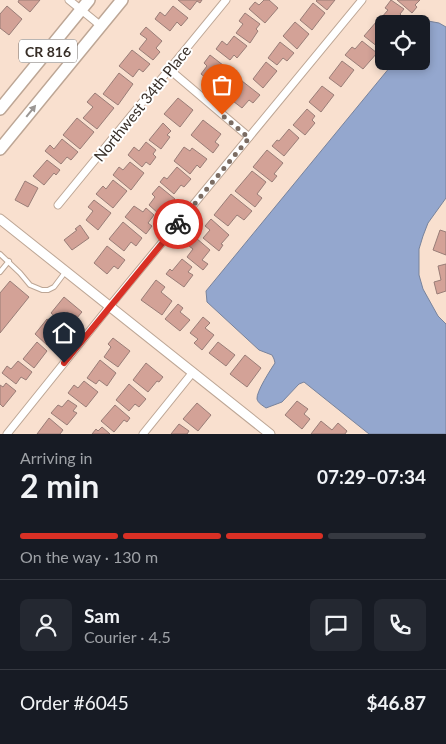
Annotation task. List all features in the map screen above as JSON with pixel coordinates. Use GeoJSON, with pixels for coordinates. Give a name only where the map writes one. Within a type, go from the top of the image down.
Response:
{"type":"FeatureCollection","features":[{"type":"Feature","properties":{"kind":"main road","name":"CR 816"},"geometry":{"type":"LineString","coordinates":[[0,110],[89,0]]}},
{"type":"Feature","properties":{"kind":"main road","name":"CR 816"},"geometry":{"type":"LineString","coordinates":[[0,149],[122,0]]}},
{"type":"Feature","properties":{"kind":"street"},"geometry":{"type":"LineString","coordinates":[[69,0],[101,26]]}},
{"type":"Feature","properties":{"kind":"street","name":"Northwest 34th Place"},"geometry":{"type":"LineString","coordinates":[[58,205],[226,0]]}},
{"type":"Feature","properties":{"kind":"street"},"geometry":{"type":"LineString","coordinates":[[7,434],[362,0]]}},
{"type":"Feature","properties":{"kind":"street"},"geometry":{"type":"LineString","coordinates":[[170,70],[249,138]]}},
{"type":"Feature","properties":{"kind":"street"},"geometry":{"type":"LineString","coordinates":[[0,219],[270,434]]}},
{"type":"Feature","properties":{"kind":"street"},"geometry":{"type":"LineString","coordinates":[[143,434],[193,372]]}},
{"type":"Feature","properties":{"kind":"lane"},"geometry":{"type":"LineString","coordinates":[[0,254],[9,261],[30,285],[42,290],[54,287],[66,271]]}},
{"type":"Feature","properties":{"kind":"lane"},"geometry":{"type":"LineString","coordinates":[[0,272],[9,261]]}},
{"type":"Feature","properties":{"kind":"water"},"geometry":{"type":"Polygon","coordinates":[[[430,21],[446,27],[446,198],[428,223],[423,236],[419,249],[419,275],[423,289],[438,316],[446,324],[446,434],[369,434],[304,382],[299,384],[282,402],[266,408],[258,402],[257,396],[275,363],[272,355],[259,350],[207,302],[206,291],[388,70],[430,70],[430,21]]]}},
{"type":"Feature","properties":{"kind":"building"},"geometry":{"type":"Polygon","coordinates":[[[19,0],[40,0],[30,12],[18,2],[19,0]]]}},
{"type":"Feature","properties":{"kind":"building"},"geometry":{"type":"Polygon","coordinates":[[[178,0],[202,0],[200,3],[197,1],[190,10],[178,0]]]}},
{"type":"Feature","properties":{"kind":"building"},"geometry":{"type":"Polygon","coordinates":[[[264,0],[269,0],[278,8],[265,23],[249,9],[255,2],[259,5],[264,0]]]}},
{"type":"Feature","properties":{"kind":"building"},"geometry":{"type":"Polygon","coordinates":[[[317,0],[335,0],[327,10],[317,0]]]}},
{"type":"Feature","properties":{"kind":"building"},"geometry":{"type":"Polygon","coordinates":[[[391,0],[404,9],[401,15],[384,15],[388,10],[385,8],[391,0]]]}},
{"type":"Feature","properties":{"kind":"building"},"geometry":{"type":"Polygon","coordinates":[[[397,0],[420,0],[415,5],[417,7],[412,13],[397,0]]]}},
{"type":"Feature","properties":{"kind":"building"},"geometry":{"type":"Polygon","coordinates":[[[313,3],[325,13],[312,30],[300,20],[313,3]]]}},
{"type":"Feature","properties":{"kind":"building"},"geometry":{"type":"Polygon","coordinates":[[[7,6],[22,19],[9,35],[0,28],[0,14],[7,6]]]}},
{"type":"Feature","properties":{"kind":"building"},"geometry":{"type":"Polygon","coordinates":[[[173,6],[188,18],[181,26],[177,22],[170,31],[155,19],[160,12],[165,16],[173,6]]]}},
{"type":"Feature","properties":{"kind":"building"},"geometry":{"type":"Polygon","coordinates":[[[245,13],[260,24],[250,43],[236,33],[243,24],[239,21],[245,13]]]}},
{"type":"Feature","properties":{"kind":"building"},"geometry":{"type":"Polygon","coordinates":[[[295,22],[309,34],[297,49],[283,36],[295,22]]]}},
{"type":"Feature","properties":{"kind":"building"},"geometry":{"type":"Polygon","coordinates":[[[375,23],[375,45],[364,36],[375,23]]]}},
{"type":"Feature","properties":{"kind":"building"},"geometry":{"type":"Polygon","coordinates":[[[146,27],[162,41],[156,48],[160,52],[153,60],[139,49],[147,39],[140,34],[146,27]]]}},
{"type":"Feature","properties":{"kind":"building"},"geometry":{"type":"Polygon","coordinates":[[[234,36],[247,46],[237,58],[234,55],[230,60],[216,49],[222,41],[227,45],[234,36]]]}},
{"type":"Feature","properties":{"kind":"building"},"geometry":{"type":"Polygon","coordinates":[[[362,41],[375,51],[375,55],[363,69],[345,55],[352,47],[355,49],[362,41]]]}},
{"type":"Feature","properties":{"kind":"building"},"geometry":{"type":"Polygon","coordinates":[[[280,42],[294,53],[287,61],[283,58],[277,65],[268,58],[280,42]]]}},
{"type":"Feature","properties":{"kind":"building"},"geometry":{"type":"Polygon","coordinates":[[[132,50],[150,64],[143,72],[139,69],[133,77],[119,66],[132,50]]]}},
{"type":"Feature","properties":{"kind":"building"},"geometry":{"type":"Polygon","coordinates":[[[210,55],[228,69],[215,85],[201,74],[207,66],[204,63],[210,55]]]}},
{"type":"Feature","properties":{"kind":"building"},"geometry":{"type":"Polygon","coordinates":[[[342,61],[354,70],[341,87],[329,78],[342,61]]]}},
{"type":"Feature","properties":{"kind":"building"},"geometry":{"type":"Polygon","coordinates":[[[266,62],[277,71],[263,88],[253,79],[266,62]]]}},
{"type":"Feature","properties":{"kind":"building"},"geometry":{"type":"Polygon","coordinates":[[[119,73],[133,84],[118,105],[103,94],[119,73]]]}},
{"type":"Feature","properties":{"kind":"building"},"geometry":{"type":"Polygon","coordinates":[[[242,81],[260,95],[253,103],[249,100],[242,108],[229,98],[242,81]]]}},
{"type":"Feature","properties":{"kind":"building"},"geometry":{"type":"Polygon","coordinates":[[[322,86],[334,95],[321,112],[309,102],[322,86]]]}},
{"type":"Feature","properties":{"kind":"building"},"geometry":{"type":"Polygon","coordinates":[[[95,93],[114,108],[97,129],[83,118],[93,107],[87,102],[95,93]]]}},
{"type":"Feature","properties":{"kind":"building"},"geometry":{"type":"Polygon","coordinates":[[[178,98],[193,110],[180,127],[164,114],[178,98]]]}},
{"type":"Feature","properties":{"kind":"building"},"geometry":{"type":"Polygon","coordinates":[[[307,109],[315,116],[312,120],[315,123],[305,135],[293,125],[307,109]]]}},
{"type":"Feature","properties":{"kind":"building"},"geometry":{"type":"Polygon","coordinates":[[[77,118],[94,132],[80,149],[63,135],[77,118]]]}},
{"type":"Feature","properties":{"kind":"building"},"geometry":{"type":"Polygon","coordinates":[[[203,120],[221,134],[215,142],[219,145],[213,153],[191,135],[203,120]]]}},
{"type":"Feature","properties":{"kind":"building"},"geometry":{"type":"Polygon","coordinates":[[[163,123],[171,131],[167,135],[170,137],[161,149],[149,140],[163,123]]]}},
{"type":"Feature","properties":{"kind":"building"},"geometry":{"type":"Polygon","coordinates":[[[289,129],[299,138],[284,156],[272,146],[289,129]]]}},
{"type":"Feature","properties":{"kind":"building"},"geometry":{"type":"Polygon","coordinates":[[[62,139],[78,152],[71,160],[67,157],[61,164],[45,151],[50,145],[54,149],[62,139]]]}},
{"type":"Feature","properties":{"kind":"building"},"geometry":{"type":"Polygon","coordinates":[[[146,142],[156,150],[153,154],[156,157],[150,165],[146,162],[142,167],[128,155],[134,147],[139,151],[146,142]]]}},
{"type":"Feature","properties":{"kind":"building"},"geometry":{"type":"Polygon","coordinates":[[[184,147],[190,151],[192,148],[207,159],[200,168],[197,165],[190,174],[174,161],[184,147]]]}},
{"type":"Feature","properties":{"kind":"building"},"geometry":{"type":"Polygon","coordinates":[[[267,150],[283,163],[274,174],[277,176],[272,182],[253,167],[267,150]]]}},
{"type":"Feature","properties":{"kind":"building"},"geometry":{"type":"Polygon","coordinates":[[[47,160],[60,170],[56,175],[54,173],[44,185],[33,176],[47,160]]]}},
{"type":"Feature","properties":{"kind":"building"},"geometry":{"type":"Polygon","coordinates":[[[130,162],[144,173],[131,190],[113,175],[119,167],[123,170],[130,162]]]}},
{"type":"Feature","properties":{"kind":"building"},"geometry":{"type":"Polygon","coordinates":[[[177,167],[191,179],[184,187],[181,185],[174,194],[160,182],[164,177],[167,179],[177,167]]]}},
{"type":"Feature","properties":{"kind":"building"},"geometry":{"type":"Polygon","coordinates":[[[252,171],[266,182],[257,194],[262,198],[255,207],[235,191],[252,171]]]}},
{"type":"Feature","properties":{"kind":"building"},"geometry":{"type":"Polygon","coordinates":[[[113,180],[127,191],[113,208],[96,194],[103,186],[106,189],[113,180]]]}},
{"type":"Feature","properties":{"kind":"building"},"geometry":{"type":"Polygon","coordinates":[[[25,181],[38,188],[28,207],[15,200],[25,181]]]}},
{"type":"Feature","properties":{"kind":"building"},"geometry":{"type":"Polygon","coordinates":[[[159,186],[175,199],[171,204],[169,202],[159,214],[149,205],[155,197],[152,194],[159,186]]]}},
{"type":"Feature","properties":{"kind":"building"},"geometry":{"type":"Polygon","coordinates":[[[231,194],[252,211],[244,220],[237,215],[228,226],[214,215],[231,194]]]}},
{"type":"Feature","properties":{"kind":"building"},"geometry":{"type":"Polygon","coordinates":[[[94,200],[111,213],[98,230],[86,220],[93,211],[88,207],[94,200]]]}},
{"type":"Feature","properties":{"kind":"building"},"geometry":{"type":"Polygon","coordinates":[[[134,206],[143,212],[146,208],[154,215],[148,223],[152,226],[146,234],[125,217],[134,206]]]}},
{"type":"Feature","properties":{"kind":"building"},"geometry":{"type":"Polygon","coordinates":[[[211,219],[229,235],[221,244],[223,245],[219,251],[203,238],[210,230],[205,226],[211,219]]]}},
{"type":"Feature","properties":{"kind":"building"},"geometry":{"type":"Polygon","coordinates":[[[123,222],[142,238],[136,246],[131,242],[124,251],[109,239],[123,222]]]}},
{"type":"Feature","properties":{"kind":"building"},"geometry":{"type":"Polygon","coordinates":[[[80,225],[89,238],[72,250],[64,240],[77,230],[75,229],[80,225]]]}},
{"type":"Feature","properties":{"kind":"building"},"geometry":{"type":"Polygon","coordinates":[[[440,230],[446,232],[446,255],[433,250],[440,230]]]}},
{"type":"Feature","properties":{"kind":"building"},"geometry":{"type":"Polygon","coordinates":[[[196,238],[210,250],[202,260],[208,264],[203,270],[187,257],[193,249],[189,246],[196,238]]]}},
{"type":"Feature","properties":{"kind":"building"},"geometry":{"type":"Polygon","coordinates":[[[107,246],[125,260],[118,269],[114,266],[107,274],[94,263],[107,246]]]}},
{"type":"Feature","properties":{"kind":"building"},"geometry":{"type":"Polygon","coordinates":[[[182,259],[192,267],[188,272],[193,275],[184,287],[166,274],[170,269],[172,271],[182,259]]]}},
{"type":"Feature","properties":{"kind":"building"},"geometry":{"type":"Polygon","coordinates":[[[446,264],[446,291],[437,294],[434,282],[441,280],[438,266],[446,264]]]}},
{"type":"Feature","properties":{"kind":"building"},"geometry":{"type":"Polygon","coordinates":[[[156,280],[165,287],[161,292],[172,301],[162,315],[141,300],[156,280]]]}},
{"type":"Feature","properties":{"kind":"building"},"geometry":{"type":"Polygon","coordinates":[[[10,281],[29,297],[0,333],[0,293],[10,281]]]}},
{"type":"Feature","properties":{"kind":"building"},"geometry":{"type":"Polygon","coordinates":[[[64,297],[82,312],[76,319],[67,312],[60,321],[51,313],[64,297]]]}},
{"type":"Feature","properties":{"kind":"building"},"geometry":{"type":"Polygon","coordinates":[[[178,304],[183,308],[180,312],[190,320],[180,331],[165,319],[178,304]]]}},
{"type":"Feature","properties":{"kind":"building"},"geometry":{"type":"Polygon","coordinates":[[[203,317],[210,323],[205,328],[214,335],[202,350],[194,343],[198,339],[190,333],[203,317]]]}},
{"type":"Feature","properties":{"kind":"building"},"geometry":{"type":"Polygon","coordinates":[[[47,319],[64,333],[57,341],[53,338],[47,345],[35,334],[47,319]]]}},
{"type":"Feature","properties":{"kind":"building"},"geometry":{"type":"Polygon","coordinates":[[[113,338],[130,351],[118,367],[104,357],[111,347],[108,344],[113,338]]]}},
{"type":"Feature","properties":{"kind":"building"},"geometry":{"type":"Polygon","coordinates":[[[37,342],[47,351],[34,368],[23,359],[37,342]]]}},
{"type":"Feature","properties":{"kind":"building"},"geometry":{"type":"Polygon","coordinates":[[[218,342],[235,355],[226,366],[209,353],[218,342]]]}},
{"type":"Feature","properties":{"kind":"building"},"geometry":{"type":"Polygon","coordinates":[[[245,355],[261,368],[247,387],[230,374],[245,355]]]}},
{"type":"Feature","properties":{"kind":"building"},"geometry":{"type":"Polygon","coordinates":[[[100,360],[116,373],[107,386],[99,380],[96,384],[87,378],[100,360]]]}},
{"type":"Feature","properties":{"kind":"building"},"geometry":{"type":"Polygon","coordinates":[[[18,361],[32,372],[26,380],[21,377],[16,384],[2,373],[7,366],[11,369],[18,361]]]}},
{"type":"Feature","properties":{"kind":"building"},"geometry":{"type":"Polygon","coordinates":[[[146,363],[163,377],[148,392],[133,380],[146,363]]]}},
{"type":"Feature","properties":{"kind":"building"},"geometry":{"type":"Polygon","coordinates":[[[84,381],[98,392],[86,407],[68,393],[74,385],[78,388],[84,381]]]}},
{"type":"Feature","properties":{"kind":"building"},"geometry":{"type":"Polygon","coordinates":[[[6,383],[16,391],[3,407],[0,404],[0,385],[3,387],[6,383]]]}},
{"type":"Feature","properties":{"kind":"building"},"geometry":{"type":"Polygon","coordinates":[[[129,384],[146,399],[139,407],[135,404],[129,411],[116,400],[129,384]]]}},
{"type":"Feature","properties":{"kind":"building"},"geometry":{"type":"Polygon","coordinates":[[[68,400],[77,406],[73,411],[77,413],[67,425],[51,413],[58,405],[62,407],[68,400]]]}},
{"type":"Feature","properties":{"kind":"building"},"geometry":{"type":"Polygon","coordinates":[[[297,401],[308,409],[304,414],[310,419],[302,429],[285,415],[297,401]]]}},
{"type":"Feature","properties":{"kind":"building"},"geometry":{"type":"Polygon","coordinates":[[[197,403],[211,415],[198,431],[183,419],[197,403]]]}},
{"type":"Feature","properties":{"kind":"building"},"geometry":{"type":"Polygon","coordinates":[[[115,405],[130,418],[127,422],[124,420],[114,432],[101,421],[115,405]]]}},
{"type":"Feature","properties":{"kind":"building"},"geometry":{"type":"Polygon","coordinates":[[[49,418],[63,430],[60,434],[37,434],[49,418]]]}},
{"type":"Feature","properties":{"kind":"building"},"geometry":{"type":"Polygon","coordinates":[[[321,421],[332,430],[338,423],[347,431],[345,434],[311,434],[321,421]]]}},
{"type":"Feature","properties":{"kind":"building"},"geometry":{"type":"Polygon","coordinates":[[[179,424],[189,431],[187,434],[171,434],[179,424]]]}},
{"type":"Feature","properties":{"kind":"building"},"geometry":{"type":"Polygon","coordinates":[[[102,427],[110,434],[92,434],[96,429],[98,431],[102,427]]]}},
{"type":"Feature","properties":{"kind":"way so far"},"geometry":{"type":"LineString","coordinates":[[178,224],[249,138],[222,115]]}},
{"type":"Feature","properties":{"kind":"route"},"geometry":{"type":"LineString","coordinates":[[64,363],[178,224]]}}]}
